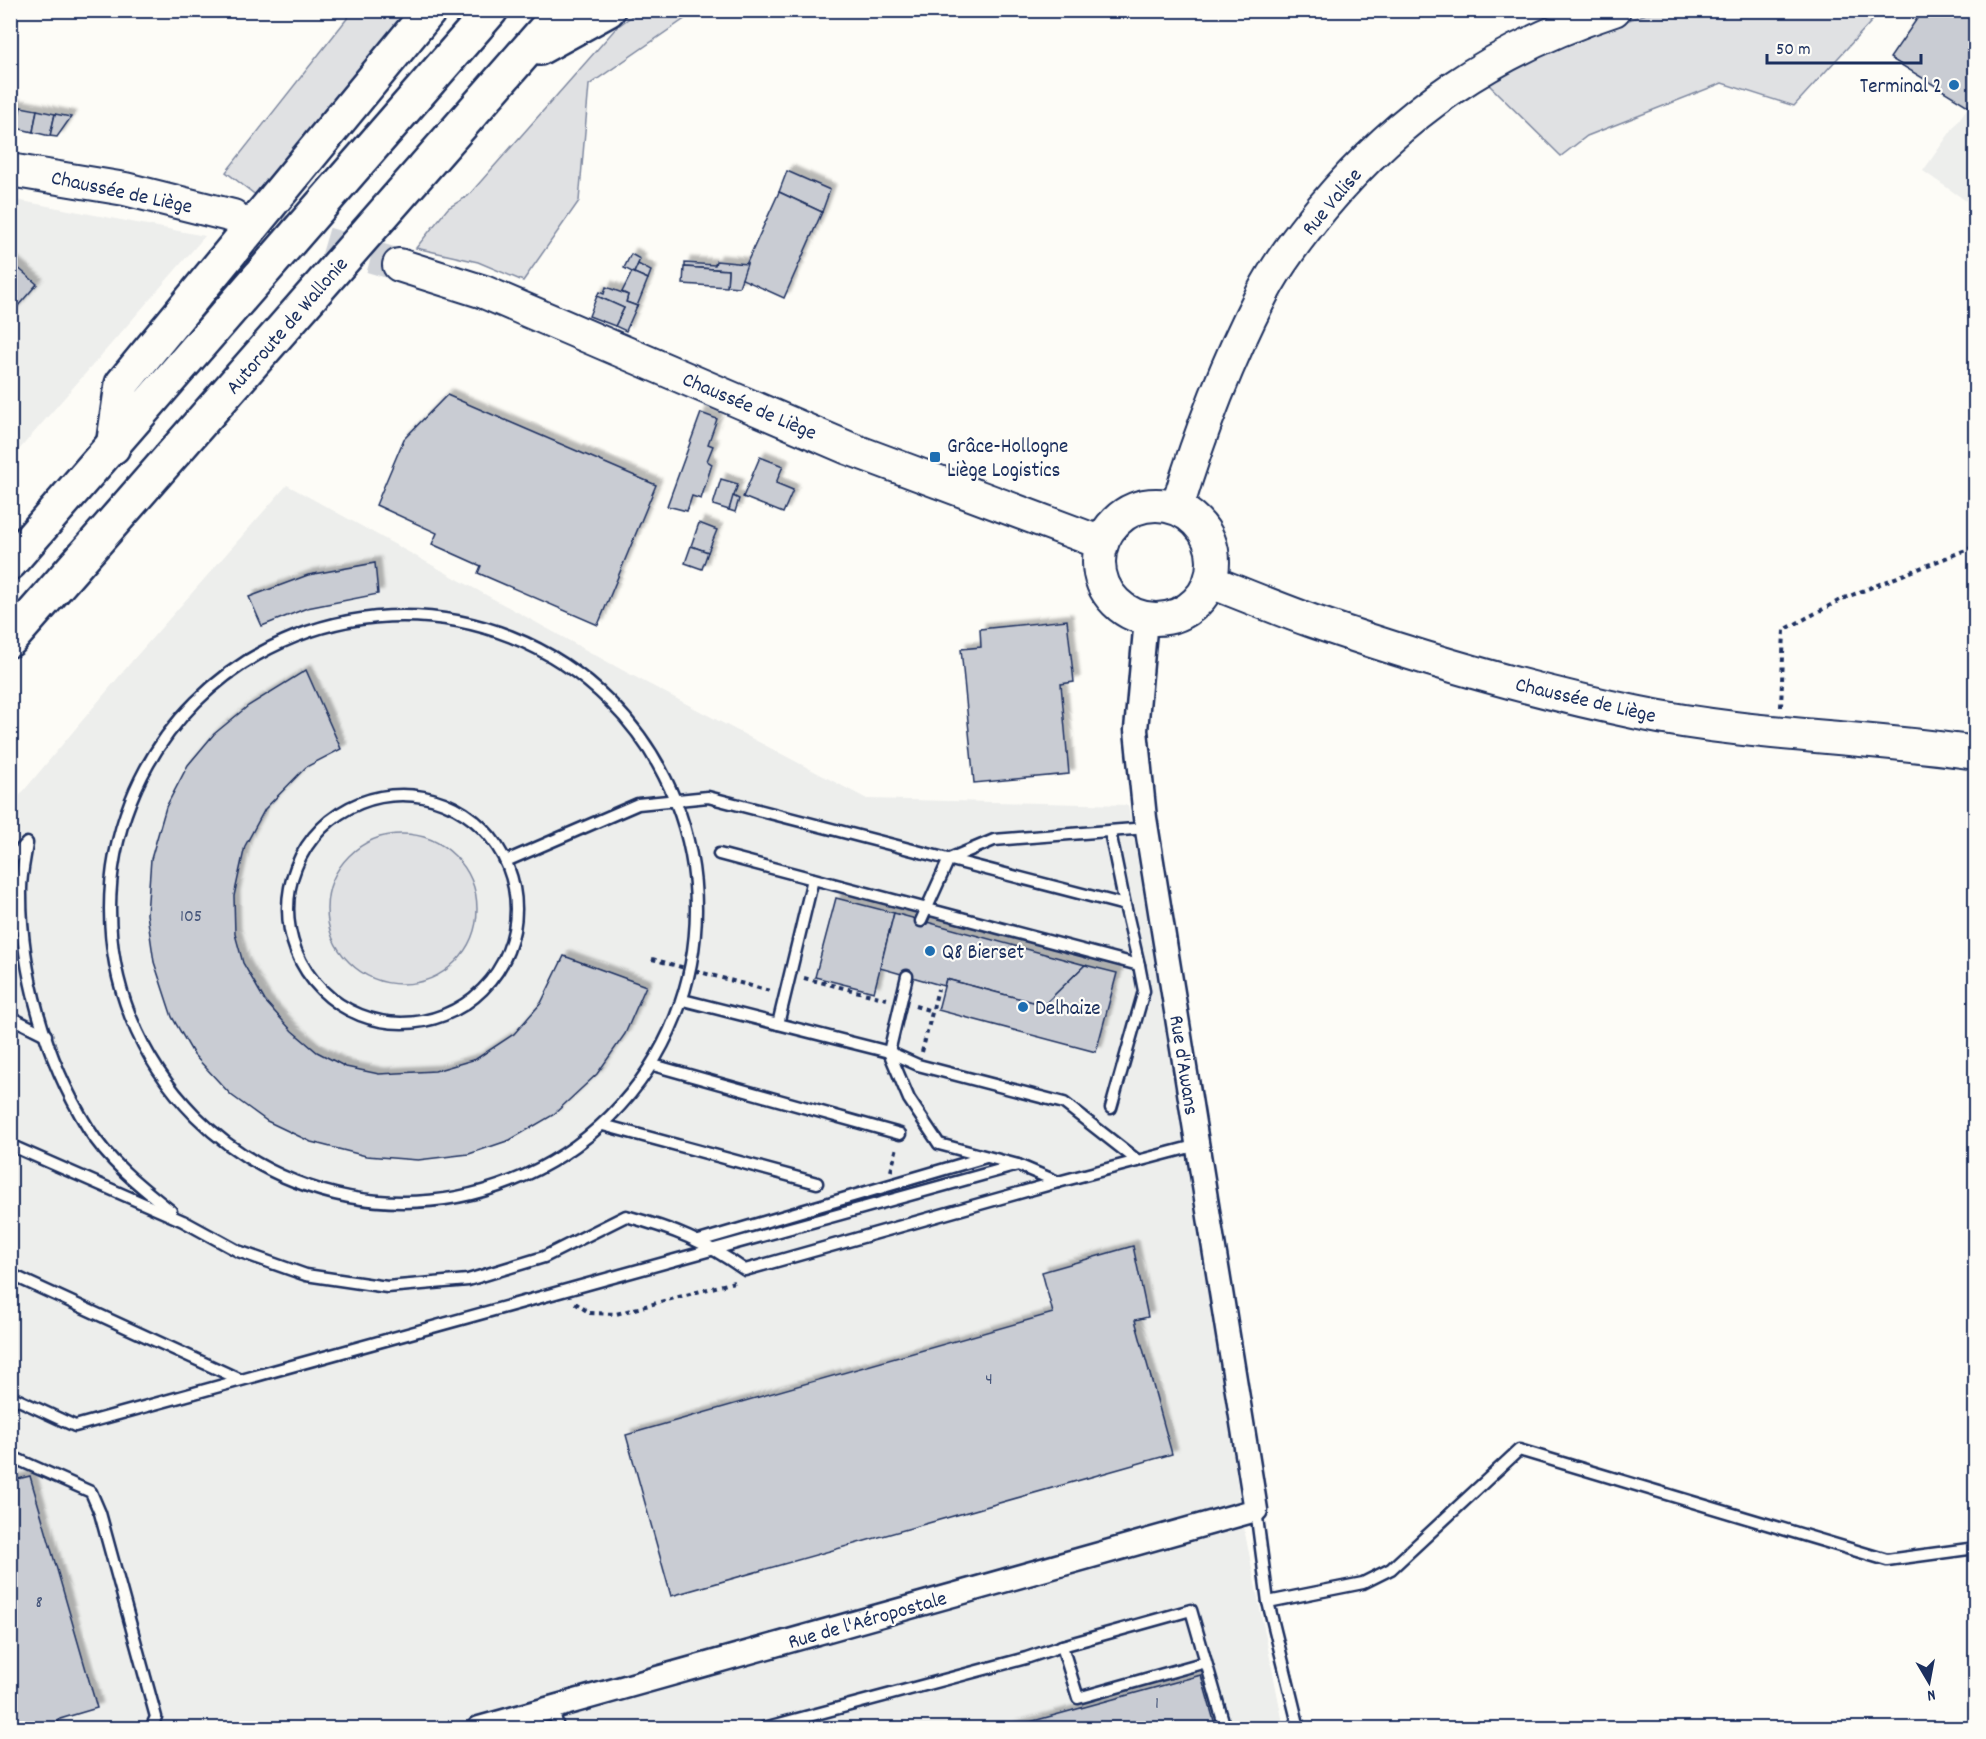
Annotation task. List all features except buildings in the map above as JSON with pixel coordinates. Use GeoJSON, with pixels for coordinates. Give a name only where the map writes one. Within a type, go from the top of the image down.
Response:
{"type":"FeatureCollection","features":[{"type":"Feature","properties":{"kind":"highway"},"geometry":{"type":"LineString","coordinates":[[113,447],[122,384],[430,10]]}},
{"type":"Feature","properties":{"kind":"highway"},"geometry":{"type":"LineString","coordinates":[[10,563],[491,10]]}},
{"type":"Feature","properties":{"kind":"highway","name":"Autoroute de Wallonie"},"geometry":{"type":"LineString","coordinates":[[10,640],[562,10]]}},
{"type":"Feature","properties":{"kind":"highway"},"geometry":{"type":"LineString","coordinates":[[521,57],[608,10]]}},
{"type":"Feature","properties":{"kind":"main road","name":"Rue Valise"},"geometry":{"type":"LineString","coordinates":[[1177,508],[1192,456],[1225,375],[1263,292],[1304,230],[1355,169],[1430,102],[1501,57],[1614,10]]}},
{"type":"Feature","properties":{"kind":"main road","name":"Chaussée de Liège"},"geometry":{"type":"LineString","coordinates":[[10,170],[125,189],[233,216]]}},
{"type":"Feature","properties":{"kind":"main road","name":"Chaussée de Liège"},"geometry":{"type":"LineString","coordinates":[[399,265],[484,292],[848,448],[1102,543]]}},
{"type":"Feature","properties":{"kind":"main road"},"geometry":{"type":"LineString","coordinates":[[1159,505],[1177,508],[1196,520],[1209,538],[1214,560],[1211,582],[1200,599],[1185,612],[1166,619],[1146,619],[1127,612],[1112,599],[1102,582],[1099,562],[1102,543],[1111,527],[1124,514],[1141,506],[1159,505]]}},
{"type":"Feature","properties":{"kind":"main road","name":"Chaussée de Liège"},"geometry":{"type":"LineString","coordinates":[[1211,582],[1311,621],[1528,687],[1640,713],[1780,735],[1976,753]]}},
{"type":"Feature","properties":{"kind":"street","name":"Rue d'Awans"},"geometry":{"type":"LineString","coordinates":[[1146,619],[1141,648],[1136,730],[1147,828],[1256,1510]]}},
{"type":"Feature","properties":{"kind":"street","name":"Rue de l'Aéropostale"},"geometry":{"type":"LineString","coordinates":[[479,1728],[555,1718],[1256,1510]]}},
{"type":"Feature","properties":{"kind":"lane"},"geometry":{"type":"LineString","coordinates":[[407,615],[458,620],[505,634],[550,654],[592,684],[626,716],[654,756],[677,800],[689,840],[697,883],[692,970],[683,1000],[653,1065],[627,1100],[603,1125],[550,1163],[507,1184],[460,1196],[411,1203],[362,1199],[313,1189],[268,1170],[226,1144],[191,1112],[159,1073],[135,1030],[118,983],[110,937],[110,886],[118,837],[134,791],[158,748],[188,709],[224,676],[266,649],[310,631],[360,618],[407,615]]}},
{"type":"Feature","properties":{"kind":"lane"},"geometry":{"type":"LineString","coordinates":[[387,795],[427,797],[464,812],[493,839],[506,861],[511,873],[517,912],[509,951],[489,985],[458,1010],[421,1023],[384,1023],[349,1012],[327,996],[299,961],[288,926],[288,890],[300,855],[322,826],[352,806],[387,795]]}},
{"type":"Feature","properties":{"kind":"lane"},"geometry":{"type":"LineString","coordinates":[[506,861],[638,804],[708,796],[1125,905]]}},
{"type":"Feature","properties":{"kind":"lane"},"geometry":{"type":"LineString","coordinates":[[921,921],[949,859],[994,840],[1147,828]]}},
{"type":"Feature","properties":{"kind":"lane"},"geometry":{"type":"LineString","coordinates":[[1110,832],[1144,991],[1111,1108]]}},
{"type":"Feature","properties":{"kind":"lane"},"geometry":{"type":"LineString","coordinates":[[10,861],[27,843],[21,887],[24,941],[36,1010],[61,1076],[88,1129],[127,1175],[183,1221]]}},
{"type":"Feature","properties":{"kind":"lane"},"geometry":{"type":"LineString","coordinates":[[719,854],[1139,965]]}},
{"type":"Feature","properties":{"kind":"lane"},"geometry":{"type":"LineString","coordinates":[[778,1024],[813,879]]}},
{"type":"Feature","properties":{"kind":"lane"},"geometry":{"type":"LineString","coordinates":[[908,976],[889,1052],[909,1099],[939,1144],[1018,1165],[1058,1182]]}},
{"type":"Feature","properties":{"kind":"lane"},"geometry":{"type":"LineString","coordinates":[[683,1000],[889,1052],[918,1065],[1064,1103],[1137,1161]]}},
{"type":"Feature","properties":{"kind":"lane"},"geometry":{"type":"LineString","coordinates":[[10,1017],[46,1035]]}},
{"type":"Feature","properties":{"kind":"lane"},"geometry":{"type":"LineString","coordinates":[[653,1065],[900,1134]]}},
{"type":"Feature","properties":{"kind":"lane"},"geometry":{"type":"LineString","coordinates":[[603,1125],[817,1183]]}},
{"type":"Feature","properties":{"kind":"lane"},"geometry":{"type":"LineString","coordinates":[[10,1145],[183,1221],[238,1251],[306,1275],[387,1287],[468,1280],[544,1257],[626,1216],[675,1230],[715,1249],[745,1270],[1198,1145]]}},
{"type":"Feature","properties":{"kind":"lane"},"geometry":{"type":"LineString","coordinates":[[699,1241],[986,1157]]}},
{"type":"Feature","properties":{"kind":"lane"},"geometry":{"type":"LineString","coordinates":[[10,1396],[75,1426],[1018,1165]]}},
{"type":"Feature","properties":{"kind":"lane"},"geometry":{"type":"LineString","coordinates":[[10,1274],[239,1379]]}},
{"type":"Feature","properties":{"kind":"lane"},"geometry":{"type":"LineString","coordinates":[[1268,1602],[1363,1583],[1391,1569],[1519,1450],[1887,1560],[1976,1548]]}},
{"type":"Feature","properties":{"kind":"lane"},"geometry":{"type":"LineString","coordinates":[[10,1456],[90,1492],[100,1513],[156,1718],[151,1728]]}},
{"type":"Feature","properties":{"kind":"lane"},"geometry":{"type":"LineString","coordinates":[[1256,1510],[1268,1602],[1299,1728]]}},
{"type":"Feature","properties":{"kind":"lane"},"geometry":{"type":"LineString","coordinates":[[764,1728],[1026,1658],[1191,1610],[1225,1728]]}},
{"type":"Feature","properties":{"kind":"lane"},"geometry":{"type":"LineString","coordinates":[[1062,1646],[1078,1698],[1206,1662]]}},
{"type":"Feature","properties":{"kind":"path"},"geometry":{"type":"LineString","coordinates":[[1780,735],[1784,630],[1842,599],[1976,546]]}},
{"type":"Feature","properties":{"kind":"path"},"geometry":{"type":"LineString","coordinates":[[566,1298],[590,1313],[616,1314],[740,1280]]}},
{"type":"Feature","properties":{"kind":"shaded area"},"geometry":{"type":"Polygon","coordinates":[[[353,11],[408,11],[257,196],[226,172],[353,11]]]}},
{"type":"Feature","properties":{"kind":"shaded area"},"geometry":{"type":"Polygon","coordinates":[[[639,11],[696,11],[589,85],[579,201],[523,281],[478,262],[416,248],[448,208],[468,196],[617,27],[639,11]]]}},
{"type":"Feature","properties":{"kind":"shaded area"},"geometry":{"type":"Polygon","coordinates":[[[1655,11],[1881,11],[1794,106],[1722,83],[1587,136],[1561,156],[1485,81],[1560,44],[1655,11]]]}},
{"type":"Feature","properties":{"kind":"shaded area"},"geometry":{"type":"Polygon","coordinates":[[[1975,97],[1975,207],[1923,171],[1975,97]]]}},
{"type":"Feature","properties":{"kind":"shaded area"},"geometry":{"type":"Polygon","coordinates":[[[11,199],[205,236],[11,459],[11,199]]]}},
{"type":"Feature","properties":{"kind":"shaded area"},"geometry":{"type":"Polygon","coordinates":[[[287,485],[624,671],[867,799],[1128,805],[1200,1220],[1243,1523],[1284,1728],[11,1728],[11,806],[132,661],[287,485]]]}},
{"type":"Feature","properties":{"kind":"shaded area"},"geometry":{"type":"Polygon","coordinates":[[[402,834],[417,835],[431,840],[455,856],[471,880],[476,894],[476,924],[471,938],[455,962],[431,978],[417,983],[402,984],[387,983],[373,978],[349,962],[333,938],[328,924],[327,909],[328,894],[333,880],[349,856],[373,840],[387,835],[402,834]]]}},
{"type":"Feature","properties":{"kind":"tunnel"},"geometry":{"type":"LineString","coordinates":[[233,216],[399,265]]}},
{"type":"Feature","properties":{"kind":"place","name":"Terminal 2"},"geometry":{"type":"Point","coordinates":[1954,85]}},
{"type":"Feature","properties":{"kind":"place","name":"Grâce-Hollogne Liège Logistics"},"geometry":{"type":"Point","coordinates":[935,457]}},
{"type":"Feature","properties":{"kind":"place","name":"Q8 Bierset"},"geometry":{"type":"Point","coordinates":[930,951]}},
{"type":"Feature","properties":{"kind":"place","name":"Delhaize"},"geometry":{"type":"Point","coordinates":[1023,1007]}}]}
